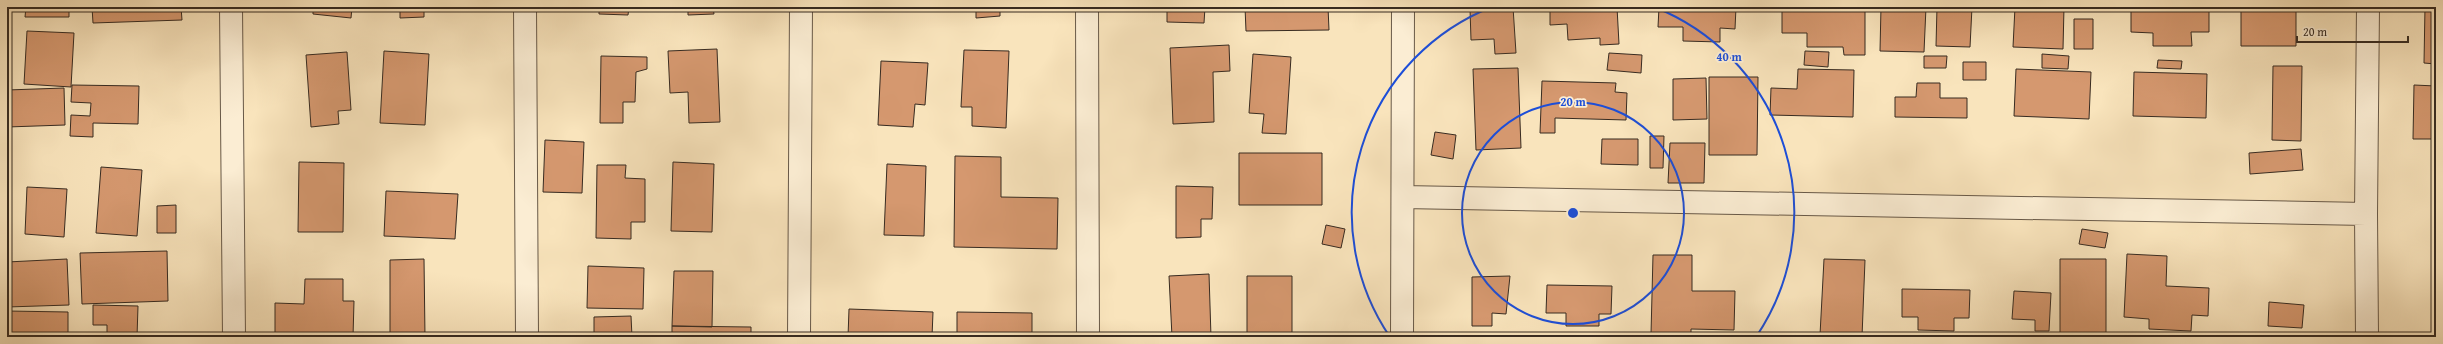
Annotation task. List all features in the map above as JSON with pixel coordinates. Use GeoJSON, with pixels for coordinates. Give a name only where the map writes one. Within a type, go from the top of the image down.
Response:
{"type":"FeatureCollection","features":[{"type":"Feature","properties":{"kind":"street"},"geometry":{"type":"LineString","coordinates":[[231,7],[234,337]]}},
{"type":"Feature","properties":{"kind":"street"},"geometry":{"type":"LineString","coordinates":[[525,7],[527,337]]}},
{"type":"Feature","properties":{"kind":"street"},"geometry":{"type":"LineString","coordinates":[[799,337],[801,7]]}},
{"type":"Feature","properties":{"kind":"street"},"geometry":{"type":"LineString","coordinates":[[1087,7],[1088,337]]}},
{"type":"Feature","properties":{"kind":"street"},"geometry":{"type":"LineString","coordinates":[[1402,337],[1403,7]]}},
{"type":"Feature","properties":{"kind":"street"},"geometry":{"type":"LineString","coordinates":[[2368,7],[2366,214],[2368,337]]}},
{"type":"Feature","properties":{"kind":"street"},"geometry":{"type":"LineString","coordinates":[[1403,197],[2366,214]]}},
{"type":"Feature","properties":{"kind":"building"},"geometry":{"type":"Polygon","coordinates":[[[26,7],[69,7],[69,17],[25,17],[26,7]]]}},
{"type":"Feature","properties":{"kind":"building"},"geometry":{"type":"Polygon","coordinates":[[[92,7],[181,7],[182,20],[93,23],[92,7]]]}},
{"type":"Feature","properties":{"kind":"building"},"geometry":{"type":"Polygon","coordinates":[[[313,7],[352,7],[351,18],[313,14],[313,7]]]}},
{"type":"Feature","properties":{"kind":"building"},"geometry":{"type":"Polygon","coordinates":[[[400,7],[424,7],[424,17],[400,18],[400,7]]]}},
{"type":"Feature","properties":{"kind":"building"},"geometry":{"type":"Polygon","coordinates":[[[599,7],[629,7],[628,15],[599,14],[599,7]]]}},
{"type":"Feature","properties":{"kind":"building"},"geometry":{"type":"Polygon","coordinates":[[[688,7],[713,7],[714,14],[688,15],[688,7]]]}},
{"type":"Feature","properties":{"kind":"building"},"geometry":{"type":"Polygon","coordinates":[[[889,7],[915,7],[915,11],[889,11],[889,7]]]}},
{"type":"Feature","properties":{"kind":"building"},"geometry":{"type":"Polygon","coordinates":[[[976,7],[1000,7],[1000,16],[976,18],[976,7]]]}},
{"type":"Feature","properties":{"kind":"building"},"geometry":{"type":"Polygon","coordinates":[[[1167,7],[1205,7],[1204,23],[1167,22],[1167,7]]]}},
{"type":"Feature","properties":{"kind":"building"},"geometry":{"type":"Polygon","coordinates":[[[1245,7],[1328,7],[1329,30],[1246,31],[1245,7]]]}},
{"type":"Feature","properties":{"kind":"building"},"geometry":{"type":"Polygon","coordinates":[[[1513,7],[1516,53],[1495,54],[1494,39],[1471,40],[1470,9],[1513,7]]]}},
{"type":"Feature","properties":{"kind":"building"},"geometry":{"type":"Polygon","coordinates":[[[1550,7],[1617,7],[1619,44],[1600,45],[1600,38],[1568,40],[1567,24],[1550,25],[1550,7]]]}},
{"type":"Feature","properties":{"kind":"building"},"geometry":{"type":"Polygon","coordinates":[[[1659,7],[1736,7],[1735,29],[1720,28],[1720,42],[1683,41],[1683,27],[1658,27],[1659,7]]]}},
{"type":"Feature","properties":{"kind":"building"},"geometry":{"type":"Polygon","coordinates":[[[1782,7],[1865,7],[1865,55],[1844,55],[1843,47],[1807,47],[1807,33],[1782,33],[1782,7]]]}},
{"type":"Feature","properties":{"kind":"building"},"geometry":{"type":"Polygon","coordinates":[[[1881,7],[1926,7],[1924,52],[1880,51],[1881,7]]]}},
{"type":"Feature","properties":{"kind":"building"},"geometry":{"type":"Polygon","coordinates":[[[1937,7],[1972,7],[1970,47],[1936,46],[1937,7]]]}},
{"type":"Feature","properties":{"kind":"building"},"geometry":{"type":"Polygon","coordinates":[[[2015,7],[2064,7],[2063,49],[2013,47],[2015,7]]]}},
{"type":"Feature","properties":{"kind":"building"},"geometry":{"type":"Polygon","coordinates":[[[2131,7],[2209,7],[2209,32],[2191,32],[2192,46],[2153,46],[2153,33],[2131,32],[2131,7]]]}},
{"type":"Feature","properties":{"kind":"building"},"geometry":{"type":"Polygon","coordinates":[[[2241,7],[2296,7],[2296,46],[2241,46],[2241,7]]]}},
{"type":"Feature","properties":{"kind":"building"},"geometry":{"type":"Polygon","coordinates":[[[2425,7],[2436,7],[2436,64],[2424,63],[2425,7]]]}},
{"type":"Feature","properties":{"kind":"building"},"geometry":{"type":"Polygon","coordinates":[[[2074,19],[2093,19],[2093,49],[2074,49],[2074,19]]]}},
{"type":"Feature","properties":{"kind":"building"},"geometry":{"type":"Polygon","coordinates":[[[27,31],[74,33],[71,87],[24,84],[27,31]]]}},
{"type":"Feature","properties":{"kind":"building"},"geometry":{"type":"Polygon","coordinates":[[[1229,45],[1230,71],[1213,72],[1214,122],[1173,124],[1170,48],[1229,45]]]}},
{"type":"Feature","properties":{"kind":"building"},"geometry":{"type":"Polygon","coordinates":[[[717,49],[720,122],[689,123],[688,92],[670,93],[668,51],[717,49]]]}},
{"type":"Feature","properties":{"kind":"building"},"geometry":{"type":"Polygon","coordinates":[[[964,50],[1009,51],[1006,128],[972,126],[972,107],[961,107],[964,50]]]}},
{"type":"Feature","properties":{"kind":"building"},"geometry":{"type":"Polygon","coordinates":[[[384,51],[429,54],[425,125],[380,123],[384,51]]]}},
{"type":"Feature","properties":{"kind":"building"},"geometry":{"type":"Polygon","coordinates":[[[1805,51],[1829,52],[1828,67],[1804,65],[1805,51]]]}},
{"type":"Feature","properties":{"kind":"building"},"geometry":{"type":"Polygon","coordinates":[[[347,52],[351,110],[338,111],[339,124],[311,127],[306,55],[347,52]]]}},
{"type":"Feature","properties":{"kind":"building"},"geometry":{"type":"Polygon","coordinates":[[[1609,53],[1642,55],[1641,73],[1607,70],[1609,53]]]}},
{"type":"Feature","properties":{"kind":"building"},"geometry":{"type":"Polygon","coordinates":[[[1253,54],[1291,57],[1286,134],[1262,133],[1264,114],[1249,113],[1253,54]]]}},
{"type":"Feature","properties":{"kind":"building"},"geometry":{"type":"Polygon","coordinates":[[[2042,54],[2069,56],[2068,69],[2042,68],[2042,54]]]}},
{"type":"Feature","properties":{"kind":"building"},"geometry":{"type":"Polygon","coordinates":[[[601,56],[647,57],[647,69],[636,72],[635,102],[623,102],[623,123],[600,123],[601,56]]]}},
{"type":"Feature","properties":{"kind":"building"},"geometry":{"type":"Polygon","coordinates":[[[1924,56],[1947,56],[1946,68],[1924,68],[1924,56]]]}},
{"type":"Feature","properties":{"kind":"building"},"geometry":{"type":"Polygon","coordinates":[[[2158,60],[2182,61],[2181,69],[2157,68],[2158,60]]]}},
{"type":"Feature","properties":{"kind":"building"},"geometry":{"type":"Polygon","coordinates":[[[881,61],[928,63],[925,105],[915,104],[913,127],[878,125],[881,61]]]}},
{"type":"Feature","properties":{"kind":"building"},"geometry":{"type":"Polygon","coordinates":[[[1963,62],[1986,62],[1986,80],[1963,80],[1963,62]]]}},
{"type":"Feature","properties":{"kind":"building"},"geometry":{"type":"Polygon","coordinates":[[[2273,66],[2302,66],[2301,141],[2272,140],[2273,66]]]}},
{"type":"Feature","properties":{"kind":"building"},"geometry":{"type":"Polygon","coordinates":[[[1518,68],[1521,148],[1476,150],[1473,69],[1518,68]]]}},
{"type":"Feature","properties":{"kind":"building"},"geometry":{"type":"Polygon","coordinates":[[[1798,69],[1854,70],[1853,117],[1770,115],[1771,88],[1797,89],[1798,69]]]}},
{"type":"Feature","properties":{"kind":"building"},"geometry":{"type":"Polygon","coordinates":[[[2016,69],[2091,72],[2089,119],[2014,116],[2016,69]]]}},
{"type":"Feature","properties":{"kind":"building"},"geometry":{"type":"Polygon","coordinates":[[[2134,72],[2207,74],[2206,118],[2133,116],[2134,72]]]}},
{"type":"Feature","properties":{"kind":"building"},"geometry":{"type":"Polygon","coordinates":[[[1709,77],[1758,77],[1757,155],[1709,155],[1709,77]]]}},
{"type":"Feature","properties":{"kind":"building"},"geometry":{"type":"Polygon","coordinates":[[[1706,78],[1707,119],[1673,120],[1673,79],[1706,78]]]}},
{"type":"Feature","properties":{"kind":"building"},"geometry":{"type":"Polygon","coordinates":[[[1542,81],[1616,83],[1615,92],[1627,93],[1626,120],[1555,118],[1555,133],[1540,133],[1542,81]]]}},
{"type":"Feature","properties":{"kind":"building"},"geometry":{"type":"Polygon","coordinates":[[[1917,83],[1940,83],[1940,98],[1967,98],[1967,118],[1895,117],[1895,97],[1916,97],[1917,83]]]}},
{"type":"Feature","properties":{"kind":"building"},"geometry":{"type":"Polygon","coordinates":[[[72,85],[139,86],[138,124],[93,123],[93,137],[70,136],[71,115],[90,116],[91,103],[71,102],[72,85]]]}},
{"type":"Feature","properties":{"kind":"building"},"geometry":{"type":"Polygon","coordinates":[[[2414,85],[2436,86],[2436,139],[2413,139],[2414,85]]]}},
{"type":"Feature","properties":{"kind":"building"},"geometry":{"type":"Polygon","coordinates":[[[64,88],[65,125],[7,127],[7,90],[64,88]]]}},
{"type":"Feature","properties":{"kind":"building"},"geometry":{"type":"Polygon","coordinates":[[[1435,132],[1456,135],[1453,159],[1431,155],[1435,132]]]}},
{"type":"Feature","properties":{"kind":"building"},"geometry":{"type":"Polygon","coordinates":[[[1650,136],[1664,136],[1663,168],[1650,168],[1650,136]]]}},
{"type":"Feature","properties":{"kind":"building"},"geometry":{"type":"Polygon","coordinates":[[[1602,139],[1638,139],[1638,165],[1601,164],[1602,139]]]}},
{"type":"Feature","properties":{"kind":"building"},"geometry":{"type":"Polygon","coordinates":[[[545,140],[584,142],[582,193],[543,192],[545,140]]]}},
{"type":"Feature","properties":{"kind":"building"},"geometry":{"type":"Polygon","coordinates":[[[1670,143],[1705,143],[1704,183],[1668,183],[1670,143]]]}},
{"type":"Feature","properties":{"kind":"building"},"geometry":{"type":"Polygon","coordinates":[[[2301,149],[2303,170],[2250,174],[2249,153],[2301,149]]]}},
{"type":"Feature","properties":{"kind":"building"},"geometry":{"type":"Polygon","coordinates":[[[1239,153],[1322,153],[1322,205],[1239,205],[1239,153]]]}},
{"type":"Feature","properties":{"kind":"building"},"geometry":{"type":"Polygon","coordinates":[[[955,156],[1001,157],[1001,197],[1058,198],[1057,249],[954,247],[955,156]]]}},
{"type":"Feature","properties":{"kind":"building"},"geometry":{"type":"Polygon","coordinates":[[[299,162],[344,163],[343,232],[298,232],[299,162]]]}},
{"type":"Feature","properties":{"kind":"building"},"geometry":{"type":"Polygon","coordinates":[[[673,162],[714,164],[712,232],[671,231],[673,162]]]}},
{"type":"Feature","properties":{"kind":"building"},"geometry":{"type":"Polygon","coordinates":[[[887,164],[926,166],[924,236],[884,235],[887,164]]]}},
{"type":"Feature","properties":{"kind":"building"},"geometry":{"type":"Polygon","coordinates":[[[597,165],[626,165],[625,178],[645,179],[645,222],[631,222],[631,239],[596,238],[597,165]]]}},
{"type":"Feature","properties":{"kind":"building"},"geometry":{"type":"Polygon","coordinates":[[[101,167],[142,170],[137,236],[96,233],[101,167]]]}},
{"type":"Feature","properties":{"kind":"building"},"geometry":{"type":"Polygon","coordinates":[[[1176,186],[1213,187],[1212,219],[1201,219],[1201,237],[1176,238],[1176,186]]]}},
{"type":"Feature","properties":{"kind":"building"},"geometry":{"type":"Polygon","coordinates":[[[27,187],[67,189],[64,237],[25,234],[27,187]]]}},
{"type":"Feature","properties":{"kind":"building"},"geometry":{"type":"Polygon","coordinates":[[[386,191],[458,194],[455,239],[384,236],[386,191]]]}},
{"type":"Feature","properties":{"kind":"building"},"geometry":{"type":"Polygon","coordinates":[[[176,205],[176,233],[157,233],[157,206],[176,205]]]}},
{"type":"Feature","properties":{"kind":"building"},"geometry":{"type":"Polygon","coordinates":[[[1326,225],[1345,229],[1341,248],[1322,244],[1326,225]]]}},
{"type":"Feature","properties":{"kind":"building"},"geometry":{"type":"Polygon","coordinates":[[[2082,229],[2108,233],[2105,248],[2079,244],[2082,229]]]}},
{"type":"Feature","properties":{"kind":"building"},"geometry":{"type":"Polygon","coordinates":[[[167,251],[168,301],[82,304],[80,253],[167,251]]]}},
{"type":"Feature","properties":{"kind":"building"},"geometry":{"type":"Polygon","coordinates":[[[2127,254],[2167,256],[2166,286],[2209,288],[2208,316],[2192,315],[2191,331],[2149,329],[2149,319],[2124,317],[2127,254]]]}},
{"type":"Feature","properties":{"kind":"building"},"geometry":{"type":"Polygon","coordinates":[[[1653,255],[1692,255],[1692,291],[1735,291],[1734,330],[1691,329],[1691,335],[1651,334],[1653,255]]]}},
{"type":"Feature","properties":{"kind":"building"},"geometry":{"type":"Polygon","coordinates":[[[67,259],[69,305],[7,307],[7,262],[67,259]]]}},
{"type":"Feature","properties":{"kind":"building"},"geometry":{"type":"Polygon","coordinates":[[[424,259],[425,337],[390,337],[390,260],[424,259]]]}},
{"type":"Feature","properties":{"kind":"building"},"geometry":{"type":"Polygon","coordinates":[[[1824,259],[1865,260],[1862,337],[1820,335],[1824,259]]]}},
{"type":"Feature","properties":{"kind":"building"},"geometry":{"type":"Polygon","coordinates":[[[2060,259],[2106,259],[2106,337],[2060,337],[2060,259]]]}},
{"type":"Feature","properties":{"kind":"building"},"geometry":{"type":"Polygon","coordinates":[[[588,266],[644,268],[643,309],[587,308],[588,266]]]}},
{"type":"Feature","properties":{"kind":"building"},"geometry":{"type":"Polygon","coordinates":[[[674,271],[713,271],[712,327],[672,326],[674,271]]]}},
{"type":"Feature","properties":{"kind":"building"},"geometry":{"type":"Polygon","coordinates":[[[1209,274],[1211,337],[1172,337],[1169,276],[1209,274]]]}},
{"type":"Feature","properties":{"kind":"building"},"geometry":{"type":"Polygon","coordinates":[[[1247,276],[1292,276],[1292,337],[1247,337],[1247,276]]]}},
{"type":"Feature","properties":{"kind":"building"},"geometry":{"type":"Polygon","coordinates":[[[1510,276],[1506,314],[1492,313],[1492,326],[1472,326],[1472,277],[1510,276]]]}},
{"type":"Feature","properties":{"kind":"building"},"geometry":{"type":"Polygon","coordinates":[[[305,279],[343,279],[343,301],[354,301],[353,337],[275,337],[275,303],[304,304],[305,279]]]}},
{"type":"Feature","properties":{"kind":"building"},"geometry":{"type":"Polygon","coordinates":[[[1547,285],[1612,286],[1611,314],[1599,314],[1599,326],[1566,326],[1566,313],[1546,313],[1547,285]]]}},
{"type":"Feature","properties":{"kind":"building"},"geometry":{"type":"Polygon","coordinates":[[[1902,289],[1970,290],[1969,318],[1954,318],[1954,331],[1918,330],[1918,317],[1902,317],[1902,289]]]}},
{"type":"Feature","properties":{"kind":"building"},"geometry":{"type":"Polygon","coordinates":[[[2014,291],[2051,293],[2049,331],[2035,331],[2035,320],[2012,319],[2014,291]]]}},
{"type":"Feature","properties":{"kind":"building"},"geometry":{"type":"Polygon","coordinates":[[[2269,302],[2304,305],[2302,328],[2268,326],[2269,302]]]}},
{"type":"Feature","properties":{"kind":"building"},"geometry":{"type":"Polygon","coordinates":[[[93,305],[138,306],[137,337],[107,337],[107,325],[93,325],[93,305]]]}},
{"type":"Feature","properties":{"kind":"building"},"geometry":{"type":"Polygon","coordinates":[[[849,309],[933,312],[932,337],[848,337],[849,309]]]}},
{"type":"Feature","properties":{"kind":"building"},"geometry":{"type":"Polygon","coordinates":[[[7,311],[68,312],[68,337],[7,337],[7,311]]]}},
{"type":"Feature","properties":{"kind":"building"},"geometry":{"type":"Polygon","coordinates":[[[957,312],[1032,313],[1032,337],[957,337],[957,312]]]}},
{"type":"Feature","properties":{"kind":"building"},"geometry":{"type":"Polygon","coordinates":[[[2435,314],[2436,337],[2433,337],[2435,314]]]}},
{"type":"Feature","properties":{"kind":"building"},"geometry":{"type":"Polygon","coordinates":[[[631,316],[632,337],[594,337],[594,317],[631,316]]]}},
{"type":"Feature","properties":{"kind":"building"},"geometry":{"type":"Polygon","coordinates":[[[672,326],[751,327],[751,337],[672,337],[672,326]]]}}]}
